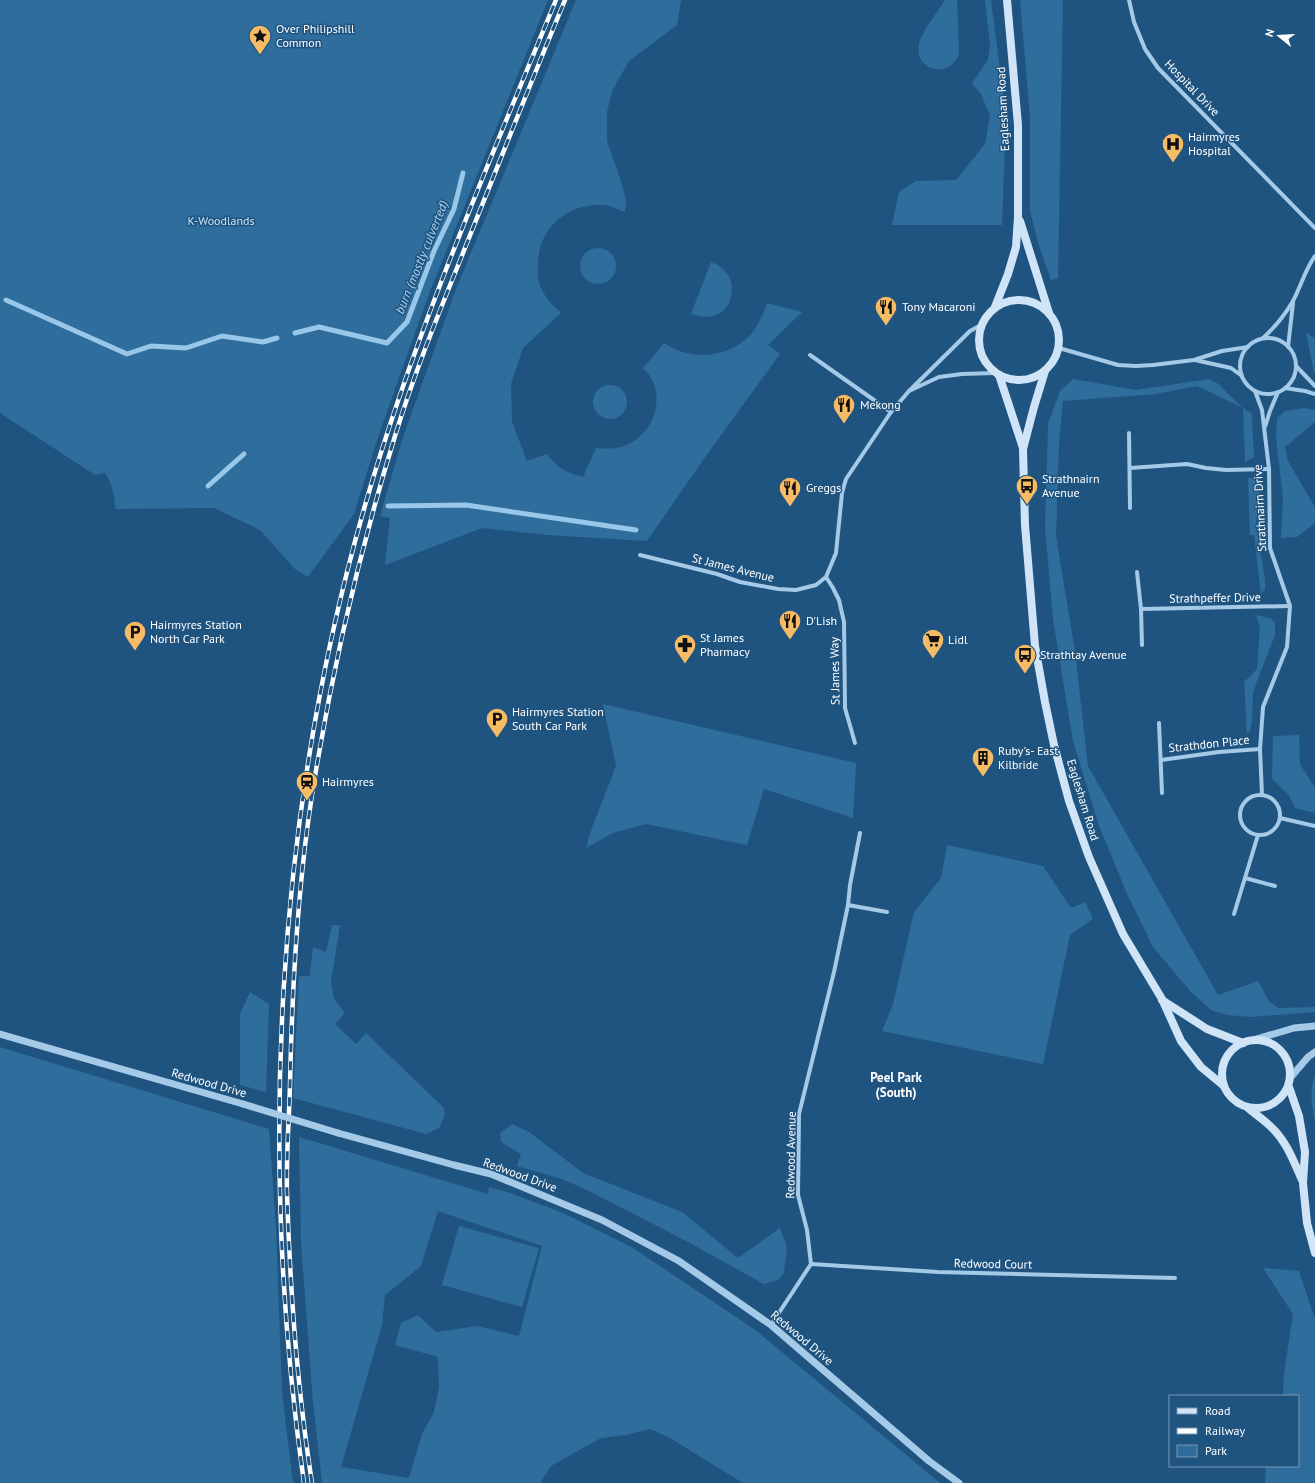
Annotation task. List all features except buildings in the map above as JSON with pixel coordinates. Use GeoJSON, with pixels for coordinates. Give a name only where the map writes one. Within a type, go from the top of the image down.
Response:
{"type":"FeatureCollection","features":[{"type":"Feature","properties":{"kind":"main road","name":"Eaglesham Road"},"geometry":{"type":"LineString","coordinates":[[995,307],[1016,248],[1018,216],[1018,125],[1007,0]]}},
{"type":"Feature","properties":{"kind":"main road","name":"Eaglesham Road"},"geometry":{"type":"LineString","coordinates":[[1018,216],[1049,314]]}},
{"type":"Feature","properties":{"kind":"main road"},"geometry":{"type":"LineString","coordinates":[[1016,300],[1029,301],[1040,306],[1049,314],[1056,324],[1059,336],[1059,348],[1054,361],[1045,371],[1034,378],[1020,381],[1007,379],[997,374],[985,363],[979,350],[978,336],[981,325],[987,315],[995,307],[1005,302],[1016,300]]}},
{"type":"Feature","properties":{"kind":"main road","name":"Eaglesham Road"},"geometry":{"type":"LineString","coordinates":[[1045,371],[1023,449],[1024,525],[1034,639],[1054,745],[1069,801],[1089,857],[1124,934],[1162,999],[1181,1041],[1201,1067],[1224,1086]]}},
{"type":"Feature","properties":{"kind":"main road","name":"Eaglesham Road"},"geometry":{"type":"LineString","coordinates":[[997,374],[1023,449]]}},
{"type":"Feature","properties":{"kind":"main road","name":"Eaglesham Road"},"geometry":{"type":"LineString","coordinates":[[1162,999],[1207,1029],[1243,1043]]}},
{"type":"Feature","properties":{"kind":"main road"},"geometry":{"type":"LineString","coordinates":[[1246,1107],[1256,1109],[1267,1107],[1284,1095],[1288,1087],[1291,1077],[1287,1058],[1281,1050],[1268,1042],[1253,1040],[1234,1048],[1227,1056],[1223,1065],[1222,1076],[1224,1086],[1229,1095],[1270,1126],[1278,1134],[1291,1156],[1303,1183]]}},
{"type":"Feature","properties":{"kind":"main road"},"geometry":{"type":"LineString","coordinates":[[1288,1087],[1300,1116],[1305,1152],[1303,1183],[1307,1223],[1315,1253]]}},
{"type":"Feature","properties":{"kind":"street","name":"Hospital Drive"},"geometry":{"type":"LineString","coordinates":[[1129,0],[1134,22],[1145,49],[1158,68],[1315,228]]}},
{"type":"Feature","properties":{"kind":"street"},"geometry":{"type":"LineString","coordinates":[[1263,338],[1272,338],[1280,341],[1292,352],[1295,360],[1296,365],[1294,376],[1285,388],[1278,392],[1263,394],[1248,386],[1242,376],[1240,362],[1248,347],[1263,338],[1277,325],[1293,301],[1310,263],[1315,256]]}},
{"type":"Feature","properties":{"kind":"street"},"geometry":{"type":"LineString","coordinates":[[1288,347],[1293,301]]}},
{"type":"Feature","properties":{"kind":"street"},"geometry":{"type":"LineString","coordinates":[[826,577],[836,553],[842,493],[846,479],[891,412],[909,391],[970,331],[981,325]]}},
{"type":"Feature","properties":{"kind":"street"},"geometry":{"type":"LineString","coordinates":[[1059,348],[1118,365],[1153,365],[1194,360],[1222,351],[1248,347]]}},
{"type":"Feature","properties":{"kind":"street"},"geometry":{"type":"LineString","coordinates":[[810,355],[891,412]]}},
{"type":"Feature","properties":{"kind":"street"},"geometry":{"type":"LineString","coordinates":[[1194,360],[1231,368],[1242,376]]}},
{"type":"Feature","properties":{"kind":"street"},"geometry":{"type":"LineString","coordinates":[[1296,365],[1315,386]]}},
{"type":"Feature","properties":{"kind":"street"},"geometry":{"type":"LineString","coordinates":[[909,391],[939,377],[962,374],[997,374]]}},
{"type":"Feature","properties":{"kind":"street"},"geometry":{"type":"LineString","coordinates":[[1285,388],[1315,394]]}},
{"type":"Feature","properties":{"kind":"street","name":"Strathnairn Drive"},"geometry":{"type":"LineString","coordinates":[[1255,391],[1262,410],[1269,469],[1270,548],[1290,606],[1287,647],[1263,708],[1260,749],[1262,795]]}},
{"type":"Feature","properties":{"kind":"street","name":"Strathnairn Drive"},"geometry":{"type":"LineString","coordinates":[[1265,429],[1270,411],[1278,392]]}},
{"type":"Feature","properties":{"kind":"street"},"geometry":{"type":"LineString","coordinates":[[1129,433],[1130,508]]}},
{"type":"Feature","properties":{"kind":"street"},"geometry":{"type":"LineString","coordinates":[[1130,468],[1187,464],[1226,470],[1269,469]]}},
{"type":"Feature","properties":{"kind":"street","name":"St James Avenue"},"geometry":{"type":"LineString","coordinates":[[640,555],[740,582],[778,589],[796,590],[816,585],[826,577]]}},
{"type":"Feature","properties":{"kind":"street"},"geometry":{"type":"LineString","coordinates":[[1137,572],[1141,609],[1142,644]]}},
{"type":"Feature","properties":{"kind":"street","name":"St James Way"},"geometry":{"type":"LineString","coordinates":[[826,577],[839,600],[844,622],[845,708],[855,744]]}},
{"type":"Feature","properties":{"kind":"street","name":"Strathpeffer Drive"},"geometry":{"type":"LineString","coordinates":[[1141,609],[1290,606]]}},
{"type":"Feature","properties":{"kind":"street","name":"Strathdon Place"},"geometry":{"type":"LineString","coordinates":[[1159,724],[1162,793]]}},
{"type":"Feature","properties":{"kind":"street","name":"Strathdon Place"},"geometry":{"type":"LineString","coordinates":[[1161,760],[1220,752],[1260,749]]}},
{"type":"Feature","properties":{"kind":"street"},"geometry":{"type":"LineString","coordinates":[[1262,795],[1271,798],[1275,802],[1278,807],[1280,818],[1278,824],[1269,832],[1258,835],[1251,833],[1246,829],[1240,818],[1240,811],[1242,804],[1246,799],[1252,796],[1262,795]]}},
{"type":"Feature","properties":{"kind":"street"},"geometry":{"type":"LineString","coordinates":[[1280,818],[1315,826]]}},
{"type":"Feature","properties":{"kind":"street","name":"Redwood Avenue"},"geometry":{"type":"LineString","coordinates":[[810,1264],[808,1230],[798,1195],[799,1114],[834,972],[848,905],[850,885],[860,833]]}},
{"type":"Feature","properties":{"kind":"street"},"geometry":{"type":"LineString","coordinates":[[1234,914],[1258,835]]}},
{"type":"Feature","properties":{"kind":"street"},"geometry":{"type":"LineString","coordinates":[[1245,878],[1275,886]]}},
{"type":"Feature","properties":{"kind":"street"},"geometry":{"type":"LineString","coordinates":[[848,905],[887,912]]}},
{"type":"Feature","properties":{"kind":"street"},"geometry":{"type":"LineString","coordinates":[[1253,1040],[1294,1028],[1315,1026]]}},
{"type":"Feature","properties":{"kind":"street","name":"Redwood Drive"},"geometry":{"type":"LineString","coordinates":[[0,1034],[338,1133],[491,1174],[602,1220],[679,1261],[771,1325],[929,1461],[959,1483]]}},
{"type":"Feature","properties":{"kind":"street"},"geometry":{"type":"LineString","coordinates":[[1291,1077],[1308,1057],[1315,1052]]}},
{"type":"Feature","properties":{"kind":"street"},"geometry":{"type":"LineString","coordinates":[[771,1325],[810,1264]]}},
{"type":"Feature","properties":{"kind":"street","name":"Redwood Court"},"geometry":{"type":"LineString","coordinates":[[810,1264],[938,1272],[1175,1278]]}},
{"type":"Feature","properties":{"kind":"green space","name":"K-Woodlands"},"geometry":{"type":"Polygon","coordinates":[[[0,0],[548,0],[429,294],[378,437],[354,514],[308,577],[295,569],[260,530],[214,508],[115,509],[113,490],[105,473],[95,475],[0,413],[0,0]]]}},
{"type":"Feature","properties":{"kind":"green space"},"geometry":{"type":"Polygon","coordinates":[[[576,0],[681,0],[677,25],[629,61],[612,91],[607,112],[607,141],[622,184],[626,202],[625,212],[605,205],[591,205],[578,208],[556,221],[542,242],[539,254],[538,280],[547,298],[561,313],[523,348],[511,384],[512,422],[527,461],[547,454],[563,469],[572,474],[583,477],[596,448],[617,448],[624,446],[644,433],[655,412],[657,400],[651,378],[643,368],[664,343],[674,349],[684,352],[706,355],[717,353],[738,345],[754,331],[767,303],[802,312],[768,345],[780,354],[703,460],[647,541],[547,535],[482,528],[385,565],[390,518],[380,516],[402,440],[456,289],[576,0]]]}},
{"type":"Feature","properties":{"kind":"green space"},"geometry":{"type":"Polygon","coordinates":[[[945,0],[957,0],[959,53],[955,61],[949,67],[934,69],[927,66],[922,61],[919,54],[919,45],[922,35],[945,0]]]}},
{"type":"Feature","properties":{"kind":"green space"},"geometry":{"type":"Polygon","coordinates":[[[985,0],[991,0],[1006,117],[1002,225],[892,225],[899,192],[916,181],[956,180],[985,144],[990,116],[981,94],[972,83],[988,60],[990,45],[985,0]]]}},
{"type":"Feature","properties":{"kind":"green space"},"geometry":{"type":"Polygon","coordinates":[[[1020,0],[1063,0],[1058,278],[1051,280],[1038,243],[1030,210],[1030,118],[1020,0]]]}},
{"type":"Feature","properties":{"kind":"green space"},"geometry":{"type":"Polygon","coordinates":[[[602,248],[611,253],[615,259],[615,273],[611,279],[602,284],[594,284],[585,279],[581,273],[580,262],[585,253],[591,249],[602,248]]]}},
{"type":"Feature","properties":{"kind":"green space"},"geometry":{"type":"Polygon","coordinates":[[[711,262],[724,270],[731,282],[732,289],[729,303],[720,313],[710,317],[691,314],[711,262]]]}},
{"type":"Feature","properties":{"kind":"green space"},"geometry":{"type":"Polygon","coordinates":[[[1306,332],[1315,339],[1315,373],[1314,373],[1306,332]]]}},
{"type":"Feature","properties":{"kind":"green space"},"geometry":{"type":"Polygon","coordinates":[[[1073,379],[1136,390],[1209,379],[1217,383],[1243,408],[1197,386],[1156,394],[1063,401],[1059,443],[1056,536],[1075,651],[1088,766],[1218,995],[1258,981],[1269,1001],[1278,1008],[1315,1007],[1315,1012],[1251,1017],[1227,1015],[1211,1010],[1190,991],[1153,947],[1128,896],[1099,826],[1073,741],[1053,619],[1045,528],[1048,424],[1060,391],[1073,379]]]}},
{"type":"Feature","properties":{"kind":"green space"},"geometry":{"type":"Polygon","coordinates":[[[610,385],[622,390],[627,402],[622,414],[610,419],[598,414],[593,402],[598,390],[610,385]]]}},
{"type":"Feature","properties":{"kind":"green space"},"geometry":{"type":"Polygon","coordinates":[[[1243,408],[1251,413],[1252,416],[1254,457],[1245,462],[1243,408]]]}},
{"type":"Feature","properties":{"kind":"green space"},"geometry":{"type":"Polygon","coordinates":[[[1304,408],[1315,410],[1315,422],[1285,447],[1288,461],[1315,507],[1315,523],[1297,537],[1281,538],[1283,497],[1276,439],[1277,418],[1285,411],[1304,408]]]}},
{"type":"Feature","properties":{"kind":"green space"},"geometry":{"type":"Polygon","coordinates":[[[1248,478],[1252,478],[1260,485],[1256,526],[1265,580],[1265,589],[1261,594],[1254,535],[1250,535],[1248,478]]]}},
{"type":"Feature","properties":{"kind":"green space"},"geometry":{"type":"Polygon","coordinates":[[[1256,615],[1270,618],[1275,622],[1275,635],[1253,692],[1252,720],[1250,731],[1247,733],[1244,682],[1257,669],[1260,627],[1256,615]]]}},
{"type":"Feature","properties":{"kind":"green space"},"geometry":{"type":"Polygon","coordinates":[[[603,704],[856,763],[853,818],[764,789],[747,845],[646,824],[613,833],[586,848],[590,833],[616,766],[603,704]]]}},
{"type":"Feature","properties":{"kind":"green space"},"geometry":{"type":"Polygon","coordinates":[[[1299,735],[1300,764],[1315,788],[1315,813],[1295,808],[1288,794],[1272,779],[1273,736],[1299,735]]]}},
{"type":"Feature","properties":{"kind":"green space"},"geometry":{"type":"Polygon","coordinates":[[[947,845],[1043,866],[1071,908],[1085,902],[1093,919],[1070,935],[1043,1064],[882,1031],[893,1004],[914,912],[941,878],[947,845]]]}},
{"type":"Feature","properties":{"kind":"green space"},"geometry":{"type":"Polygon","coordinates":[[[332,925],[340,925],[331,981],[334,999],[345,1013],[335,1024],[356,1044],[366,1033],[443,1107],[445,1114],[439,1128],[426,1134],[293,1098],[299,976],[310,976],[313,947],[326,952],[332,925]]]}},
{"type":"Feature","properties":{"kind":"green space"},"geometry":{"type":"Polygon","coordinates":[[[250,992],[269,1004],[266,1092],[240,1085],[240,1014],[250,992]]]}},
{"type":"Feature","properties":{"kind":"green space"},"geometry":{"type":"Polygon","coordinates":[[[0,1047],[269,1129],[276,1229],[282,1392],[293,1483],[0,1483],[0,1047]]]}},
{"type":"Feature","properties":{"kind":"green space"},"geometry":{"type":"Polygon","coordinates":[[[1315,1075],[1315,1121],[1312,1104],[1312,1087],[1315,1075]]]}},
{"type":"Feature","properties":{"kind":"green space"},"geometry":{"type":"Polygon","coordinates":[[[512,1124],[529,1132],[583,1173],[682,1212],[738,1258],[780,1228],[787,1247],[784,1273],[778,1280],[764,1284],[688,1242],[589,1191],[562,1179],[517,1166],[521,1154],[501,1142],[500,1133],[512,1124]]]}},
{"type":"Feature","properties":{"kind":"green space"},"geometry":{"type":"Polygon","coordinates":[[[299,1137],[488,1194],[489,1187],[510,1193],[563,1213],[633,1248],[754,1329],[940,1483],[743,1483],[670,1438],[650,1429],[626,1435],[601,1438],[551,1466],[540,1483],[322,1483],[313,1402],[301,1243],[299,1137]],[[438,1211],[421,1266],[385,1295],[382,1325],[341,1467],[409,1478],[422,1434],[434,1412],[439,1387],[438,1357],[395,1345],[401,1323],[418,1315],[436,1332],[477,1326],[519,1336],[542,1246],[438,1211]]]}},
{"type":"Feature","properties":{"kind":"green space"},"geometry":{"type":"Polygon","coordinates":[[[459,1226],[539,1248],[522,1307],[442,1285],[459,1226]]]}},
{"type":"Feature","properties":{"kind":"green space"},"geometry":{"type":"Polygon","coordinates":[[[1263,1268],[1299,1271],[1315,1319],[1315,1483],[1265,1483],[1266,1467],[1299,1467],[1299,1395],[1283,1395],[1284,1373],[1293,1314],[1263,1268]]]}},
{"type":"Feature","properties":{"kind":"waterway","name":"burn (mostly culverted)"},"geometry":{"type":"LineString","coordinates":[[295,333],[319,327],[387,343],[407,322],[434,251],[454,209],[463,173]]}},
{"type":"Feature","properties":{"kind":"waterway","name":"burn (mostly culverted)"},"geometry":{"type":"LineString","coordinates":[[6,300],[127,354],[151,346],[186,348],[222,336],[263,342],[277,338]]}},
{"type":"Feature","properties":{"kind":"waterway"},"geometry":{"type":"LineString","coordinates":[[208,486],[244,454]]}},
{"type":"Feature","properties":{"kind":"waterway"},"geometry":{"type":"LineString","coordinates":[[388,506],[466,505],[636,530]]}},
{"type":"Feature","properties":{"kind":"railway"},"geometry":{"type":"LineString","coordinates":[[304,1483],[290,1361],[281,1238],[279,1113],[284,989],[294,865],[311,742],[335,621],[366,502],[407,374],[454,248],[556,0]]}},
{"type":"Feature","properties":{"kind":"railway"},"geometry":{"type":"LineString","coordinates":[[312,1483],[298,1375],[292,1302],[287,1193],[292,1012],[296,940],[312,795],[328,704],[347,614],[382,480],[402,414],[417,370],[442,306],[565,0]]}},
{"type":"Feature","properties":{"kind":"place","name":"Over Philipshill Common"},"geometry":{"type":"Point","coordinates":[260,56]}},
{"type":"Feature","properties":{"kind":"place","name":"Hairmyres Hospital"},"geometry":{"type":"Point","coordinates":[1173,164]}},
{"type":"Feature","properties":{"kind":"place","name":"Tony Macaroni"},"geometry":{"type":"Point","coordinates":[886,326]}},
{"type":"Feature","properties":{"kind":"place","name":"Mekong"},"geometry":{"type":"Point","coordinates":[844,424]}},
{"type":"Feature","properties":{"kind":"place","name":"Strathnairn Avenue"},"geometry":{"type":"Point","coordinates":[1027,506]}},
{"type":"Feature","properties":{"kind":"place","name":"Greggs"},"geometry":{"type":"Point","coordinates":[790,508]}},
{"type":"Feature","properties":{"kind":"place","name":"D'Lish"},"geometry":{"type":"Point","coordinates":[790,640]}},
{"type":"Feature","properties":{"kind":"place","name":"Hairmyres Station North Car Park"},"geometry":{"type":"Point","coordinates":[135,652]}},
{"type":"Feature","properties":{"kind":"place","name":"Lidl"},"geometry":{"type":"Point","coordinates":[933,660]}},
{"type":"Feature","properties":{"kind":"place","name":"St James Pharmacy"},"geometry":{"type":"Point","coordinates":[685,664]}},
{"type":"Feature","properties":{"kind":"place","name":"Strathtay Avenue"},"geometry":{"type":"Point","coordinates":[1025,674]}},
{"type":"Feature","properties":{"kind":"place","name":"Hairmyres Station South Car Park"},"geometry":{"type":"Point","coordinates":[497,738]}},
{"type":"Feature","properties":{"kind":"place","name":"Ruby's- East Kilbride"},"geometry":{"type":"Point","coordinates":[983,778]}},
{"type":"Feature","properties":{"kind":"place","name":"Hairmyres"},"geometry":{"type":"Point","coordinates":[307,802]}},
{"type":"Feature","properties":{"kind":"district","name":"Peel Park (South)"},"geometry":{"type":"Point","coordinates":[896,1084]}}]}
